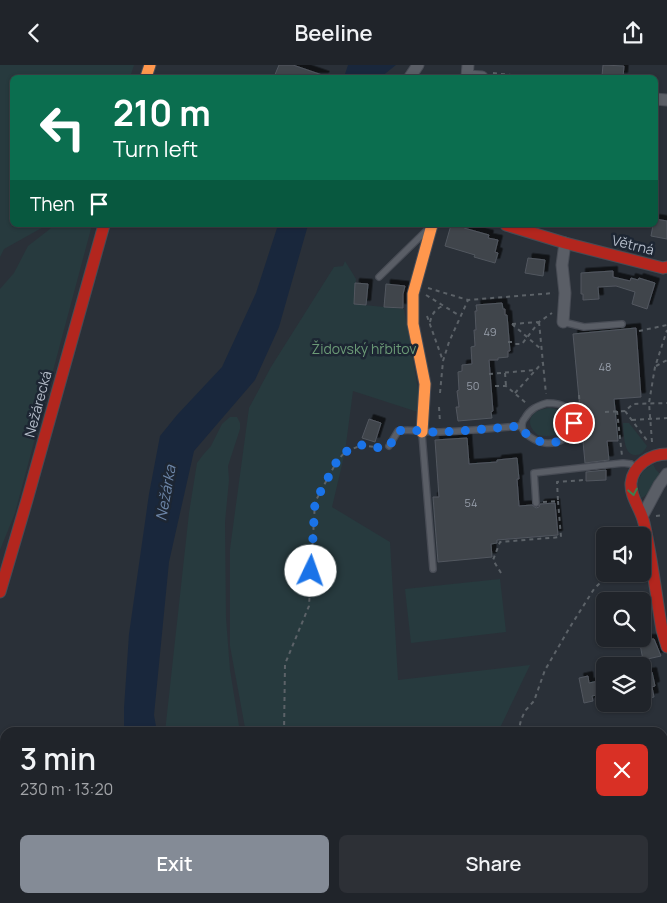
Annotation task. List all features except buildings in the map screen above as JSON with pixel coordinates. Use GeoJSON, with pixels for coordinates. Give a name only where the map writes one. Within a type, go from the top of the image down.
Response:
{"type":"FeatureCollection","features":[{"type":"Feature","properties":{"kind":"street"},"geometry":{"type":"LineString","coordinates":[[467,73],[485,75]]}},
{"type":"Feature","properties":{"kind":"street","name":"Nežárecká"},"geometry":{"type":"LineString","coordinates":[[0,592],[103,227]]}},
{"type":"Feature","properties":{"kind":"street"},"geometry":{"type":"LineString","coordinates":[[422,432],[424,384],[413,324],[413,294],[431,227]]}},
{"type":"Feature","properties":{"kind":"street","name":"Větrná"},"geometry":{"type":"LineString","coordinates":[[513,227],[565,243],[663,268],[667,267]]}},
{"type":"Feature","properties":{"kind":"street"},"geometry":{"type":"LineString","coordinates":[[563,321],[565,293],[562,265],[565,243]]}},
{"type":"Feature","properties":{"kind":"street"},"geometry":{"type":"LineString","coordinates":[[667,454],[648,458],[637,469],[631,481],[633,498],[643,515],[667,647]]}},
{"type":"Feature","properties":{"kind":"street"},"geometry":{"type":"LineString","coordinates":[[643,515],[658,485],[667,474]]}},
{"type":"Feature","properties":{"kind":"lane"},"geometry":{"type":"LineString","coordinates":[[378,277],[430,227]]}},
{"type":"Feature","properties":{"kind":"lane"},"geometry":{"type":"LineString","coordinates":[[563,321],[584,327],[622,324]]}},
{"type":"Feature","properties":{"kind":"lane"},"geometry":{"type":"LineString","coordinates":[[546,403],[564,405],[573,416],[574,423],[572,432],[566,438],[556,442],[545,443],[528,435],[521,426],[532,409],[546,403]]}},
{"type":"Feature","properties":{"kind":"lane"},"geometry":{"type":"LineString","coordinates":[[389,447],[398,431],[406,429],[422,432],[440,432],[521,426]]}},
{"type":"Feature","properties":{"kind":"lane"},"geometry":{"type":"LineString","coordinates":[[422,432],[433,569]]}},
{"type":"Feature","properties":{"kind":"lane"},"geometry":{"type":"LineString","coordinates":[[536,503],[534,473],[623,463],[631,464],[637,469]]}},
{"type":"Feature","properties":{"kind":"path"},"geometry":{"type":"LineString","coordinates":[[423,287],[468,300],[560,293]]}},
{"type":"Feature","properties":{"kind":"path"},"geometry":{"type":"LineString","coordinates":[[423,293],[460,316]]}},
{"type":"Feature","properties":{"kind":"path"},"geometry":{"type":"LineString","coordinates":[[439,395],[443,361],[449,342],[468,300]]}},
{"type":"Feature","properties":{"kind":"path"},"geometry":{"type":"LineString","coordinates":[[443,307],[437,308],[430,322],[443,361]]}},
{"type":"Feature","properties":{"kind":"path"},"geometry":{"type":"LineString","coordinates":[[539,322],[512,324],[542,350]]}},
{"type":"Feature","properties":{"kind":"path"},"geometry":{"type":"LineString","coordinates":[[508,342],[522,344],[539,322]]}},
{"type":"Feature","properties":{"kind":"path"},"geometry":{"type":"LineString","coordinates":[[539,322],[546,403]]}},
{"type":"Feature","properties":{"kind":"path"},"geometry":{"type":"LineString","coordinates":[[638,331],[667,325]]}},
{"type":"Feature","properties":{"kind":"path"},"geometry":{"type":"LineString","coordinates":[[625,411],[652,448],[649,403],[655,367],[667,330]]}},
{"type":"Feature","properties":{"kind":"path"},"geometry":{"type":"LineString","coordinates":[[655,367],[667,360]]}},
{"type":"Feature","properties":{"kind":"path"},"geometry":{"type":"LineString","coordinates":[[515,393],[543,362]]}},
{"type":"Feature","properties":{"kind":"path"},"geometry":{"type":"LineString","coordinates":[[489,374],[535,370]]}},
{"type":"Feature","properties":{"kind":"path"},"geometry":{"type":"LineString","coordinates":[[505,373],[506,386]]}},
{"type":"Feature","properties":{"kind":"path"},"geometry":{"type":"LineString","coordinates":[[495,386],[506,386],[532,409]]}},
{"type":"Feature","properties":{"kind":"path"},"geometry":{"type":"LineString","coordinates":[[579,395],[580,414]]}},
{"type":"Feature","properties":{"kind":"path"},"geometry":{"type":"LineString","coordinates":[[438,403],[440,432]]}},
{"type":"Feature","properties":{"kind":"path"},"geometry":{"type":"LineString","coordinates":[[605,412],[625,411],[633,404],[667,403]]}},
{"type":"Feature","properties":{"kind":"path"},"geometry":{"type":"LineString","coordinates":[[617,411],[623,463]]}},
{"type":"Feature","properties":{"kind":"path"},"geometry":{"type":"LineString","coordinates":[[632,420],[667,418]]}},
{"type":"Feature","properties":{"kind":"path"},"geometry":{"type":"LineString","coordinates":[[284,727],[285,664],[309,606],[315,502],[337,461],[345,452],[362,445],[381,448],[389,447]]}},
{"type":"Feature","properties":{"kind":"path"},"geometry":{"type":"LineString","coordinates":[[501,573],[493,560],[500,542],[561,537],[557,482],[584,480]]}},
{"type":"Feature","properties":{"kind":"path"},"geometry":{"type":"LineString","coordinates":[[536,503],[558,501]]}},
{"type":"Feature","properties":{"kind":"path"},"geometry":{"type":"LineString","coordinates":[[519,727],[525,711],[534,701],[552,658],[594,589],[601,582]]}},
{"type":"Feature","properties":{"kind":"green space"},"geometry":{"type":"Polygon","coordinates":[[[0,65],[134,65],[131,75],[10,75],[10,227],[43,227],[4,249],[0,257],[0,65]]]}},
{"type":"Feature","properties":{"kind":"green space"},"geometry":{"type":"Polygon","coordinates":[[[52,227],[91,227],[15,513],[0,550],[0,289],[14,273],[28,246],[52,227]]]}},
{"type":"Feature","properties":{"kind":"green space","name":"Židovský hřbitov"},"geometry":{"type":"Polygon","coordinates":[[[345,261],[356,279],[354,304],[404,309],[422,412],[353,391],[345,452],[332,507],[390,542],[398,680],[530,665],[500,727],[245,727],[230,646],[230,549],[249,408],[271,367],[334,267],[343,266],[345,261]]]}},
{"type":"Feature","properties":{"kind":"green space"},"geometry":{"type":"Polygon","coordinates":[[[550,408],[565,414],[566,425],[556,434],[548,436],[538,435],[531,425],[531,417],[538,411],[550,408]]]}},
{"type":"Feature","properties":{"kind":"green space"},"geometry":{"type":"Polygon","coordinates":[[[230,417],[237,417],[240,423],[240,429],[228,466],[229,480],[225,522],[226,618],[230,670],[239,727],[166,727],[189,513],[197,463],[211,446],[222,424],[230,417]]]}},
{"type":"Feature","properties":{"kind":"green space"},"geometry":{"type":"Polygon","coordinates":[[[623,423],[629,423],[647,446],[641,454],[635,455],[628,451],[623,423]]]}},
{"type":"Feature","properties":{"kind":"green space"},"geometry":{"type":"Polygon","coordinates":[[[653,464],[660,474],[649,491],[641,498],[637,483],[643,471],[653,464]]]}},
{"type":"Feature","properties":{"kind":"green space"},"geometry":{"type":"Polygon","coordinates":[[[500,579],[506,632],[411,643],[405,589],[500,579]]]}},
{"type":"Feature","properties":{"kind":"water"},"geometry":{"type":"Polygon","coordinates":[[[348,65],[396,65],[384,75],[345,75],[348,65]]]}},
{"type":"Feature","properties":{"kind":"water","name":"Nežárka"},"geometry":{"type":"Polygon","coordinates":[[[277,227],[307,227],[279,327],[255,380],[194,451],[169,562],[154,715],[156,727],[124,727],[129,634],[149,494],[160,436],[222,367],[256,293],[277,227]]]}},
{"type":"Feature","properties":{"kind":"traffic: slow"},"geometry":{"type":"LineString","coordinates":[[147,75],[150,65]]}},
{"type":"Feature","properties":{"kind":"traffic: slow"},"geometry":{"type":"LineString","coordinates":[[422,432],[425,384],[413,324],[413,294],[431,227]]}},
{"type":"Feature","properties":{"kind":"traffic: jam"},"geometry":{"type":"LineString","coordinates":[[0,592],[103,227]]}},
{"type":"Feature","properties":{"kind":"traffic: jam"},"geometry":{"type":"LineString","coordinates":[[513,227],[565,243],[663,268],[667,267]]}},
{"type":"Feature","properties":{"kind":"traffic: jam"},"geometry":{"type":"LineString","coordinates":[[667,454],[649,458],[639,466],[632,477],[631,483],[632,493],[644,523],[662,630],[667,647]]}},
{"type":"Feature","properties":{"kind":"route"},"geometry":{"type":"LineString","coordinates":[[311,571],[315,502],[337,461],[345,452],[362,445],[381,448],[389,447],[398,431],[406,429],[422,432],[440,432],[521,426],[528,435],[536,440],[545,443],[556,442],[566,438],[572,432],[574,423]]}}]}
